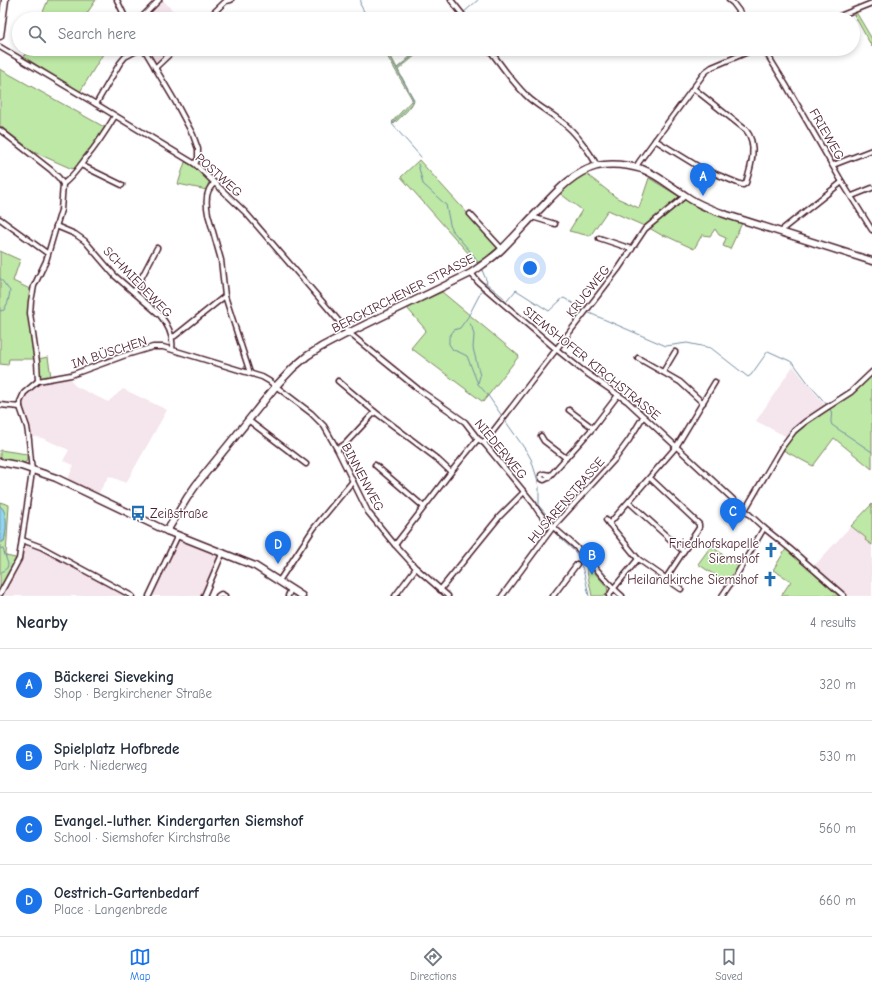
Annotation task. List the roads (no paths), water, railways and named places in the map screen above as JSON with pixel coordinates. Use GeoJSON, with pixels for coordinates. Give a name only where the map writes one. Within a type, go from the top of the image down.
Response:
{"type":"FeatureCollection","features":[{"type":"Feature","properties":{"kind":"street"},"geometry":{"type":"LineString","coordinates":[[0,35],[5,0]]}},
{"type":"Feature","properties":{"kind":"street"},"geometry":{"type":"LineString","coordinates":[[117,0],[123,12]]}},
{"type":"Feature","properties":{"kind":"street"},"geometry":{"type":"LineString","coordinates":[[147,12],[159,0]]}},
{"type":"Feature","properties":{"kind":"street"},"geometry":{"type":"LineString","coordinates":[[214,12],[227,0]]}},
{"type":"Feature","properties":{"kind":"street"},"geometry":{"type":"LineString","coordinates":[[451,0],[460,12]]}},
{"type":"Feature","properties":{"kind":"street"},"geometry":{"type":"LineString","coordinates":[[729,0],[740,12]]}},
{"type":"Feature","properties":{"kind":"street"},"geometry":{"type":"LineString","coordinates":[[851,12],[872,4]]}},
{"type":"Feature","properties":{"kind":"street","name":"POSTWEG"},"geometry":{"type":"LineString","coordinates":[[0,47],[12,54]]}},
{"type":"Feature","properties":{"kind":"street","name":"POSTWEG"},"geometry":{"type":"LineString","coordinates":[[15,56],[195,164],[246,213],[348,333]]}},
{"type":"Feature","properties":{"kind":"street"},"geometry":{"type":"LineString","coordinates":[[96,104],[120,63],[128,56]]}},
{"type":"Feature","properties":{"kind":"street"},"geometry":{"type":"LineString","coordinates":[[148,56],[193,135],[198,149],[198,158],[195,164]]}},
{"type":"Feature","properties":{"kind":"street"},"geometry":{"type":"LineString","coordinates":[[155,68],[168,56]]}},
{"type":"Feature","properties":{"kind":"street"},"geometry":{"type":"LineString","coordinates":[[494,56],[520,89],[532,100],[568,126],[590,154],[597,166]]}},
{"type":"Feature","properties":{"kind":"street"},"geometry":{"type":"LineString","coordinates":[[636,167],[705,72],[708,69],[739,56]]}},
{"type":"Feature","properties":{"kind":"street","name":"FRIEWEG"},"geometry":{"type":"LineString","coordinates":[[768,56],[872,230]]}},
{"type":"Feature","properties":{"kind":"street"},"geometry":{"type":"LineString","coordinates":[[655,140],[699,167],[740,184],[743,185],[746,183],[751,166],[752,155],[749,133],[693,88]]}},
{"type":"Feature","properties":{"kind":"street"},"geometry":{"type":"LineString","coordinates":[[63,184],[81,165],[115,116]]}},
{"type":"Feature","properties":{"kind":"street"},"geometry":{"type":"LineString","coordinates":[[0,130],[51,170],[63,184],[61,210],[47,253],[46,261],[34,286],[31,301],[30,313],[37,362],[38,381],[24,393],[20,402],[20,407],[29,440],[32,469],[19,559],[0,594]]}},
{"type":"Feature","properties":{"kind":"street"},"geometry":{"type":"LineString","coordinates":[[833,165],[872,150]]}},
{"type":"Feature","properties":{"kind":"street"},"geometry":{"type":"LineString","coordinates":[[81,165],[122,185]]}},
{"type":"Feature","properties":{"kind":"street","name":"BERGKIRCHENER STRASSE"},"geometry":{"type":"LineString","coordinates":[[167,530],[187,498],[248,420],[276,386],[307,356],[348,333],[471,273],[490,260],[502,249],[563,186],[583,172],[597,166],[620,165],[636,167],[653,175],[700,204],[727,215],[872,261]]}},
{"type":"Feature","properties":{"kind":"street"},"geometry":{"type":"LineString","coordinates":[[782,233],[784,228],[842,182]]}},
{"type":"Feature","properties":{"kind":"street"},"geometry":{"type":"LineString","coordinates":[[215,183],[210,185],[207,207],[212,232],[221,260],[225,296],[250,374]]}},
{"type":"Feature","properties":{"kind":"street"},"geometry":{"type":"LineString","coordinates":[[852,196],[872,188]]}},
{"type":"Feature","properties":{"kind":"street","name":"KRUGWEG"},"geometry":{"type":"LineString","coordinates":[[484,443],[619,268],[645,229],[685,196]]}},
{"type":"Feature","properties":{"kind":"street"},"geometry":{"type":"LineString","coordinates":[[470,214],[502,249]]}},
{"type":"Feature","properties":{"kind":"street"},"geometry":{"type":"LineString","coordinates":[[532,217],[555,224]]}},
{"type":"Feature","properties":{"kind":"street"},"geometry":{"type":"LineString","coordinates":[[0,219],[47,253]]}},
{"type":"Feature","properties":{"kind":"street","name":"SCHMIEDEWEG"},"geometry":{"type":"LineString","coordinates":[[56,226],[75,234],[85,241],[115,276],[166,322],[172,337],[172,349]]}},
{"type":"Feature","properties":{"kind":"street"},"geometry":{"type":"LineString","coordinates":[[599,238],[632,249]]}},
{"type":"Feature","properties":{"kind":"street"},"geometry":{"type":"LineString","coordinates":[[134,292],[157,248]]}},
{"type":"Feature","properties":{"kind":"street","name":"SIEMSHOFER KIRCHSTRASSE"},"geometry":{"type":"LineString","coordinates":[[471,273],[478,282],[556,349],[582,370],[618,394],[764,528],[844,596]]}},
{"type":"Feature","properties":{"kind":"street"},"geometry":{"type":"LineString","coordinates":[[172,337],[225,296]]}},
{"type":"Feature","properties":{"kind":"street","name":"NIEDERWEG"},"geometry":{"type":"LineString","coordinates":[[348,333],[418,389],[465,422],[534,504],[536,509],[553,527],[578,549],[622,596]]}},
{"type":"Feature","properties":{"kind":"street","name":"IM BÜSCHEN"},"geometry":{"type":"LineString","coordinates":[[38,381],[80,372],[123,356],[154,347],[163,347],[262,377],[269,380],[276,386]]}},
{"type":"Feature","properties":{"kind":"street"},"geometry":{"type":"LineString","coordinates":[[663,372],[675,352]]}},
{"type":"Feature","properties":{"kind":"street"},"geometry":{"type":"LineString","coordinates":[[638,358],[680,382],[703,402]]}},
{"type":"Feature","properties":{"kind":"street"},"geometry":{"type":"LineString","coordinates":[[745,510],[782,447],[794,431],[805,422],[851,392],[872,372]]}},
{"type":"Feature","properties":{"kind":"street"},"geometry":{"type":"LineString","coordinates":[[338,381],[375,412],[436,458],[451,472]]}},
{"type":"Feature","properties":{"kind":"street"},"geometry":{"type":"LineString","coordinates":[[609,524],[676,447],[716,382]]}},
{"type":"Feature","properties":{"kind":"street","name":"BINNENWEG"},"geometry":{"type":"LineString","coordinates":[[276,386],[317,418],[324,426],[368,512],[416,568],[448,596]]}},
{"type":"Feature","properties":{"kind":"street"},"geometry":{"type":"LineString","coordinates":[[550,475],[592,428],[618,394]]}},
{"type":"Feature","properties":{"kind":"street"},"geometry":{"type":"LineString","coordinates":[[0,405],[20,407]]}},
{"type":"Feature","properties":{"kind":"street"},"geometry":{"type":"LineString","coordinates":[[569,410],[592,428]]}},
{"type":"Feature","properties":{"kind":"street"},"geometry":{"type":"LineString","coordinates":[[337,449],[345,444],[375,412]]}},
{"type":"Feature","properties":{"kind":"street","name":"HUSARENSTRASSE"},"geometry":{"type":"LineString","coordinates":[[502,596],[553,527],[615,459],[629,440],[643,416]]}},
{"type":"Feature","properties":{"kind":"street"},"geometry":{"type":"LineString","coordinates":[[248,420],[306,464]]}},
{"type":"Feature","properties":{"kind":"street"},"geometry":{"type":"LineString","coordinates":[[541,436],[544,441],[566,458]]}},
{"type":"Feature","properties":{"kind":"street"},"geometry":{"type":"LineString","coordinates":[[395,545],[478,439]]}},
{"type":"Feature","properties":{"kind":"street"},"geometry":{"type":"LineString","coordinates":[[0,462],[32,469],[56,478],[178,535],[255,566],[302,596]]}},
{"type":"Feature","properties":{"kind":"street"},"geometry":{"type":"LineString","coordinates":[[375,465],[424,507]]}},
{"type":"Feature","properties":{"kind":"street"},"geometry":{"type":"LineString","coordinates":[[650,478],[699,524],[699,528],[666,578]]}},
{"type":"Feature","properties":{"kind":"street"},"geometry":{"type":"LineString","coordinates":[[279,581],[314,528],[353,481]]}},
{"type":"Feature","properties":{"kind":"street"},"geometry":{"type":"LineString","coordinates":[[440,590],[500,516],[524,492]]}},
{"type":"Feature","properties":{"kind":"street"},"geometry":{"type":"LineString","coordinates":[[629,502],[683,551]]}},
{"type":"Feature","properties":{"kind":"street"},"geometry":{"type":"LineString","coordinates":[[606,520],[638,558],[682,589]]}},
{"type":"Feature","properties":{"kind":"street"},"geometry":{"type":"LineString","coordinates":[[722,596],[737,574],[764,528]]}},
{"type":"Feature","properties":{"kind":"street"},"geometry":{"type":"LineString","coordinates":[[149,596],[178,535]]}},
{"type":"Feature","properties":{"kind":"street"},"geometry":{"type":"LineString","coordinates":[[22,540],[41,547],[132,596]]}},
{"type":"Feature","properties":{"kind":"street"},"geometry":{"type":"LineString","coordinates":[[204,596],[223,552]]}},
{"type":"Feature","properties":{"kind":"street"},"geometry":{"type":"LineString","coordinates":[[609,596],[638,558]]}},
{"type":"Feature","properties":{"kind":"street"},"geometry":{"type":"LineString","coordinates":[[553,596],[577,564]]}},
{"type":"Feature","properties":{"kind":"street"},"geometry":{"type":"LineString","coordinates":[[395,596],[416,568]]}},
{"type":"Feature","properties":{"kind":"street"},"geometry":{"type":"LineString","coordinates":[[288,596],[291,589]]}},
{"type":"Feature","properties":{"kind":"street"},"geometry":{"type":"LineString","coordinates":[[218,596],[221,594],[225,596]]}},
{"type":"Feature","properties":{"kind":"water"},"geometry":{"type":"Polygon","coordinates":[[[0,506],[5,513],[6,522],[4,541],[0,543],[0,506]]]}},
{"type":"Feature","properties":{"kind":"waterway"},"geometry":{"type":"LineString","coordinates":[[361,0],[360,4],[364,12]]}},
{"type":"Feature","properties":{"kind":"waterway"},"geometry":{"type":"LineString","coordinates":[[464,12],[478,0]]}},
{"type":"Feature","properties":{"kind":"waterway"},"geometry":{"type":"LineString","coordinates":[[389,56],[413,98],[411,104],[392,124],[421,157]]}},
{"type":"Feature","properties":{"kind":"waterway"},"geometry":{"type":"LineString","coordinates":[[396,70],[413,56]]}},
{"type":"Feature","properties":{"kind":"waterway"},"geometry":{"type":"LineString","coordinates":[[418,164],[423,184],[446,205],[451,229],[475,257],[478,263]]}},
{"type":"Feature","properties":{"kind":"waterway"},"geometry":{"type":"LineString","coordinates":[[482,270],[487,282],[485,285]]}},
{"type":"Feature","properties":{"kind":"waterway"},"geometry":{"type":"LineString","coordinates":[[0,278],[10,291],[8,302],[4,310],[0,311]]}},
{"type":"Feature","properties":{"kind":"waterway"},"geometry":{"type":"LineString","coordinates":[[486,283],[504,298]]}},
{"type":"Feature","properties":{"kind":"waterway"},"geometry":{"type":"LineString","coordinates":[[483,288],[468,317],[460,328],[454,330],[449,337],[449,344],[453,350],[467,356],[478,384],[485,392]]}},
{"type":"Feature","properties":{"kind":"waterway"},"geometry":{"type":"LineString","coordinates":[[507,301],[516,290],[549,311],[564,298],[584,310]]}},
{"type":"Feature","properties":{"kind":"waterway"},"geometry":{"type":"LineString","coordinates":[[587,312],[666,346],[687,343],[711,348],[748,377],[768,351],[794,364],[828,406]]}},
{"type":"Feature","properties":{"kind":"waterway"},"geometry":{"type":"LineString","coordinates":[[469,322],[474,335],[473,348],[480,376],[478,383]]}},
{"type":"Feature","properties":{"kind":"waterway"},"geometry":{"type":"LineString","coordinates":[[487,394],[502,416]]}},
{"type":"Feature","properties":{"kind":"waterway"},"geometry":{"type":"LineString","coordinates":[[830,409],[832,413],[832,425],[872,452]]}},
{"type":"Feature","properties":{"kind":"waterway"},"geometry":{"type":"LineString","coordinates":[[504,419],[531,459],[539,487],[539,506],[553,522]]}},
{"type":"Feature","properties":{"kind":"waterway"},"geometry":{"type":"LineString","coordinates":[[556,534],[576,553],[582,568],[589,596]]}},
{"type":"Feature","properties":{"kind":"waterway"},"geometry":{"type":"LineString","coordinates":[[0,548],[3,549],[8,564],[7,568],[0,573]]}},
{"type":"Feature","properties":{"kind":"place","name":"Bäckerei Sieveking"},"geometry":{"type":"Point","coordinates":[703,196]}},
{"type":"Feature","properties":{"kind":"place","name":"Zeißstraße"},"geometry":{"type":"Point","coordinates":[138,513]}},
{"type":"Feature","properties":{"kind":"place","name":"Evangel.-luther. Kindergarten Siemshof"},"geometry":{"type":"Point","coordinates":[733,531]}},
{"type":"Feature","properties":{"kind":"place","name":"Friedhofskapelle Siemshof"},"geometry":{"type":"Point","coordinates":[771,550]}},
{"type":"Feature","properties":{"kind":"place","name":"Oestrich-Gartenbedarf"},"geometry":{"type":"Point","coordinates":[278,564]}},
{"type":"Feature","properties":{"kind":"place","name":"Spielplatz Hofbrede"},"geometry":{"type":"Point","coordinates":[592,575]}},
{"type":"Feature","properties":{"kind":"place","name":"Heilandkirche Siemshof"},"geometry":{"type":"Point","coordinates":[770,579]}}]}
